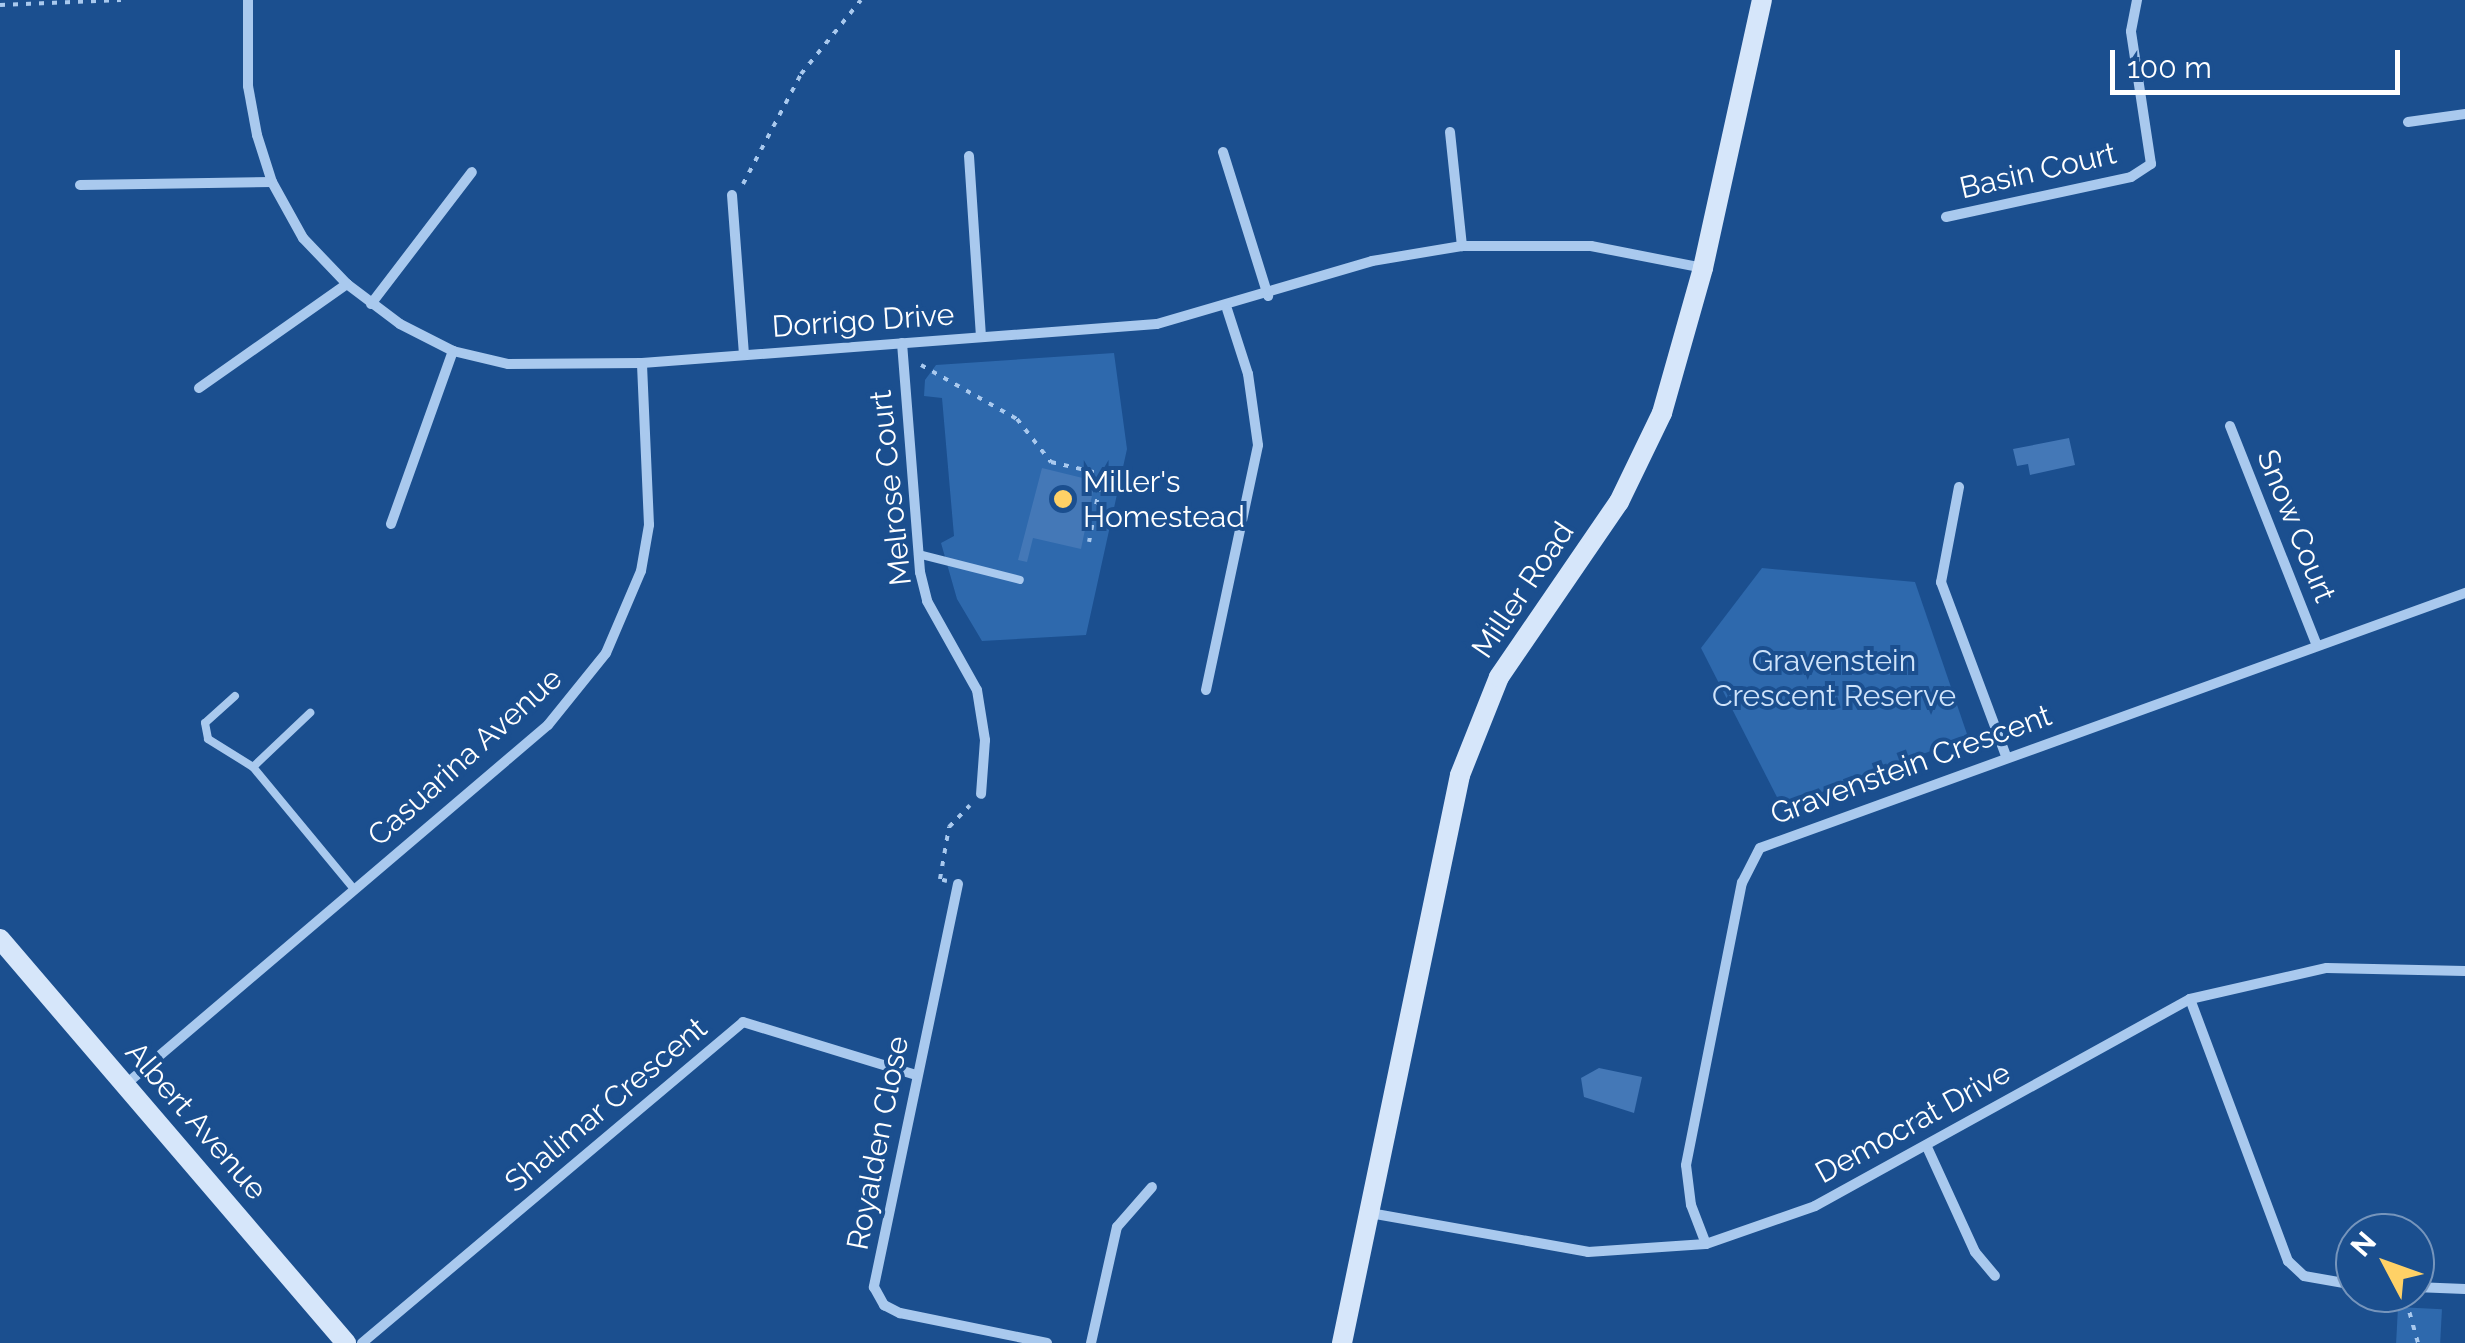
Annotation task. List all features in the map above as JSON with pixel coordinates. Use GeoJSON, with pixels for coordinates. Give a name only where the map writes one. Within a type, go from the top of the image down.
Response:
{"type":"FeatureCollection","features":[{"type":"Feature","properties":{"kind":"main road","name":"Miller Road"},"geometry":{"type":"LineString","coordinates":[[1342,1343],[1460,775],[1498,678],[1642,457],[1662,413],[1703,268],[1762,0]]}},
{"type":"Feature","properties":{"kind":"main road","name":"Albert Avenue"},"geometry":{"type":"LineString","coordinates":[[0,938],[346,1343]]}},
{"type":"Feature","properties":{"kind":"street","name":"Dorrigo Drive"},"geometry":{"type":"LineString","coordinates":[[248,0],[248,86],[272,182],[303,238],[371,304],[453,351],[508,364],[642,363],[1157,324],[1228,308],[1372,262],[1462,246],[1592,246],[1703,268]]}},
{"type":"Feature","properties":{"kind":"street","name":"Basin Court"},"geometry":{"type":"LineString","coordinates":[[1946,217],[2131,177],[2151,164],[2131,31],[2136,0]]}},
{"type":"Feature","properties":{"kind":"street"},"geometry":{"type":"LineString","coordinates":[[2408,122],[2465,114]]}},
{"type":"Feature","properties":{"kind":"street"},"geometry":{"type":"LineString","coordinates":[[1450,132],[1462,246]]}},
{"type":"Feature","properties":{"kind":"street"},"geometry":{"type":"LineString","coordinates":[[1224,152],[1268,296]]}},
{"type":"Feature","properties":{"kind":"street"},"geometry":{"type":"LineString","coordinates":[[969,156],[981,337]]}},
{"type":"Feature","properties":{"kind":"street"},"geometry":{"type":"LineString","coordinates":[[371,304],[472,172]]}},
{"type":"Feature","properties":{"kind":"street"},"geometry":{"type":"LineString","coordinates":[[80,185],[272,182]]}},
{"type":"Feature","properties":{"kind":"street"},"geometry":{"type":"LineString","coordinates":[[732,194],[744,355]]}},
{"type":"Feature","properties":{"kind":"street"},"geometry":{"type":"LineString","coordinates":[[199,388],[347,284]]}},
{"type":"Feature","properties":{"kind":"street"},"geometry":{"type":"LineString","coordinates":[[1206,690],[1258,446],[1248,374],[1228,308]]}},
{"type":"Feature","properties":{"kind":"street","name":"Melrose Court"},"geometry":{"type":"LineString","coordinates":[[902,343],[918,554],[928,601],[977,690],[985,740],[980,794]]}},
{"type":"Feature","properties":{"kind":"street"},"geometry":{"type":"LineString","coordinates":[[392,524],[453,351]]}},
{"type":"Feature","properties":{"kind":"street","name":"Casuarina Avenue"},"geometry":{"type":"LineString","coordinates":[[125,1084],[548,724],[606,653],[641,571],[649,524],[642,363]]}},
{"type":"Feature","properties":{"kind":"street","name":"Snow Court"},"geometry":{"type":"LineString","coordinates":[[2230,426],[2316,643]]}},
{"type":"Feature","properties":{"kind":"street"},"geometry":{"type":"LineString","coordinates":[[1959,486],[1942,582],[2006,756]]}},
{"type":"Feature","properties":{"kind":"street","name":"Gravenstein Crescent"},"geometry":{"type":"LineString","coordinates":[[1706,1244],[1691,1205],[1686,1165],[1751,857],[2006,756],[2465,593]]}},
{"type":"Feature","properties":{"kind":"street","name":"Royalden Close"},"geometry":{"type":"LineString","coordinates":[[958,884],[874,1287],[884,1305],[900,1313],[1047,1343]]}},
{"type":"Feature","properties":{"kind":"street","name":"Democrat Drive"},"geometry":{"type":"LineString","coordinates":[[1370,1213],[1549,1249],[1629,1252],[1706,1244],[1786,1220],[1927,1148],[2190,999],[2327,968],[2465,971]]}},
{"type":"Feature","properties":{"kind":"street"},"geometry":{"type":"LineString","coordinates":[[2190,999],[2288,1261],[2304,1276],[2335,1281]]}},
{"type":"Feature","properties":{"kind":"street","name":"Shalimar Crescent"},"geometry":{"type":"LineString","coordinates":[[362,1343],[743,1022],[916,1075]]}},
{"type":"Feature","properties":{"kind":"street"},"geometry":{"type":"LineString","coordinates":[[1927,1148],[1975,1252],[1995,1276]]}},
{"type":"Feature","properties":{"kind":"street"},"geometry":{"type":"LineString","coordinates":[[1090,1343],[1117,1227],[1152,1187]]}},
{"type":"Feature","properties":{"kind":"street"},"geometry":{"type":"LineString","coordinates":[[2435,1288],[2465,1289]]}},
{"type":"Feature","properties":{"kind":"lane"},"geometry":{"type":"LineString","coordinates":[[918,554],[1020,580]]}},
{"type":"Feature","properties":{"kind":"lane"},"geometry":{"type":"LineString","coordinates":[[235,696],[210,717],[204,731],[213,745],[252,766],[354,890]]}},
{"type":"Feature","properties":{"kind":"lane"},"geometry":{"type":"LineString","coordinates":[[252,766],[310,713]]}},
{"type":"Feature","properties":{"kind":"path"},"geometry":{"type":"LineString","coordinates":[[0,5],[120,0]]}},
{"type":"Feature","properties":{"kind":"path"},"geometry":{"type":"LineString","coordinates":[[732,194],[751,176],[801,74],[860,0]]}},
{"type":"Feature","properties":{"kind":"path"},"geometry":{"type":"LineString","coordinates":[[922,365],[1017,419],[1052,462],[1102,474],[1089,542]]}},
{"type":"Feature","properties":{"kind":"path"},"geometry":{"type":"LineString","coordinates":[[940,879],[949,827],[980,794]]}},
{"type":"Feature","properties":{"kind":"path"},"geometry":{"type":"LineString","coordinates":[[2409,1313],[2418,1343]]}},
{"type":"Feature","properties":{"kind":"green space"},"geometry":{"type":"Polygon","coordinates":[[[1114,353],[1127,449],[1086,635],[982,641],[957,599],[941,543],[954,536],[942,398],[924,396],[925,380],[936,365],[1114,353]]]}},
{"type":"Feature","properties":{"kind":"green space","name":"Gravenstein Crescent Reserve"},"geometry":{"type":"Polygon","coordinates":[[[1762,568],[1915,582],[1968,737],[1782,807],[1701,648],[1762,568]]]}},
{"type":"Feature","properties":{"kind":"green space"},"geometry":{"type":"Polygon","coordinates":[[[2435,1309],[2442,1309],[2440,1343],[2396,1343],[2398,1313],[2435,1313],[2435,1309]]]}},
{"type":"Feature","properties":{"kind":"building"},"geometry":{"type":"Polygon","coordinates":[[[2069,438],[2075,465],[2030,475],[2028,464],[2017,466],[2013,449],[2069,438]]]}},
{"type":"Feature","properties":{"kind":"building","name":"Miller's Homestead"},"geometry":{"type":"Polygon","coordinates":[[[1042,468],[1095,481],[1081,549],[1033,538],[1027,562],[1018,560],[1042,468]]]}},
{"type":"Feature","properties":{"kind":"building"},"geometry":{"type":"Polygon","coordinates":[[[1599,1068],[1642,1077],[1634,1113],[1584,1097],[1581,1078],[1599,1068]]]}},
{"type":"Feature","properties":{"kind":"place","name":"Miller's Homestead"},"geometry":{"type":"Point","coordinates":[1063,499]}}]}
